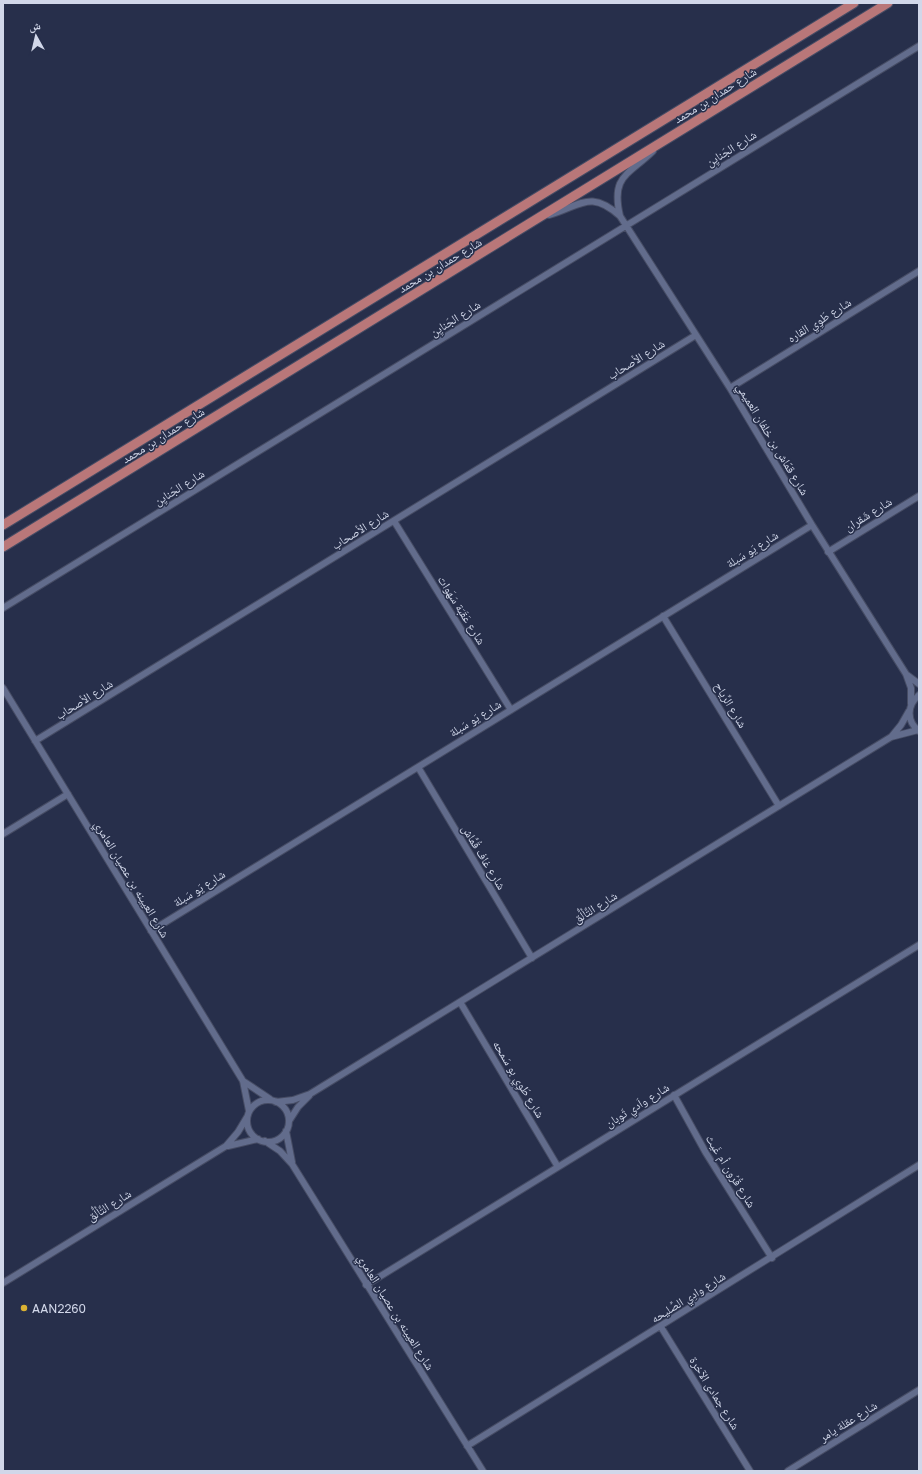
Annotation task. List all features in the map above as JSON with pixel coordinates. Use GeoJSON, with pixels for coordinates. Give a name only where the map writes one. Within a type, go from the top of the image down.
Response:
{"type":"FeatureCollection","features":[{"type":"Feature","properties":{"kind":"main road","name":"شارع حمدان بن محمد"},"geometry":{"type":"LineString","coordinates":[[3,525],[854,3]]}},
{"type":"Feature","properties":{"kind":"main road","name":"شارع حمدان بن محمد"},"geometry":{"type":"LineString","coordinates":[[3,547],[888,3]]}},
{"type":"Feature","properties":{"kind":"street","name":"شارع الجَنايِن"},"geometry":{"type":"LineString","coordinates":[[3,608],[919,46]]}},
{"type":"Feature","properties":{"kind":"street","name":"شارع قمّاش بن خلفان العميمي"},"geometry":{"type":"LineString","coordinates":[[661,143],[627,173],[620,182],[616,199],[620,216],[730,388],[828,552],[906,674],[911,688],[911,704]]}},
{"type":"Feature","properties":{"kind":"street","name":"شارع قمّاش بن خلفان العميمي"},"geometry":{"type":"LineString","coordinates":[[542,217],[581,202],[593,201],[608,206],[620,216]]}},
{"type":"Feature","properties":{"kind":"street","name":"شارع طَوِي القاره"},"geometry":{"type":"LineString","coordinates":[[730,388],[919,271]]}},
{"type":"Feature","properties":{"kind":"street","name":"شارع الأصحاب"},"geometry":{"type":"LineString","coordinates":[[35,741],[696,335]]}},
{"type":"Feature","properties":{"kind":"street","name":"شارع شَقران"},"geometry":{"type":"LineString","coordinates":[[828,552],[919,496]]}},
{"type":"Feature","properties":{"kind":"street","name":"شارع عَقَبَة سَهَوات"},"geometry":{"type":"LineString","coordinates":[[394,521],[511,710]]}},
{"type":"Feature","properties":{"kind":"street","name":"شارع يَو سَبلة"},"geometry":{"type":"LineString","coordinates":[[151,931],[812,525]]}},
{"type":"Feature","properties":{"kind":"street","name":"شارع الرِّياح"},"geometry":{"type":"LineString","coordinates":[[664,616],[779,806]]}},
{"type":"Feature","properties":{"kind":"street","name":"شارع قمّاش بن خلفان العميمي"},"geometry":{"type":"LineString","coordinates":[[906,674],[919,684]]}},
{"type":"Feature","properties":{"kind":"street","name":"شارع العيينه بن عصيان العامري"},"geometry":{"type":"LineString","coordinates":[[3,688],[243,1081],[257,1092],[274,1101]]}},
{"type":"Feature","properties":{"kind":"street"},"geometry":{"type":"LineString","coordinates":[[911,704],[919,695]]}},
{"type":"Feature","properties":{"kind":"street","name":"شارع التَّألُّق"},"geometry":{"type":"LineString","coordinates":[[274,1101],[293,1100],[310,1094],[891,737],[901,725],[909,711],[911,704]]}},
{"type":"Feature","properties":{"kind":"street"},"geometry":{"type":"LineString","coordinates":[[909,711],[912,724],[918,731]]}},
{"type":"Feature","properties":{"kind":"street","name":"شارع التَّألُّق"},"geometry":{"type":"LineString","coordinates":[[891,737],[918,731]]}},
{"type":"Feature","properties":{"kind":"street","name":"شارع غاف قُمَّاش"},"geometry":{"type":"LineString","coordinates":[[418,767],[532,958]]}},
{"type":"Feature","properties":{"kind":"street"},"geometry":{"type":"LineString","coordinates":[[3,834],[68,794]]}},
{"type":"Feature","properties":{"kind":"street","name":"شارع واَدي ثَوبان"},"geometry":{"type":"LineString","coordinates":[[366,1285],[919,945]]}},
{"type":"Feature","properties":{"kind":"street","name":"شارع طَوِي بو سَمحه"},"geometry":{"type":"LineString","coordinates":[[460,1002],[558,1167]]}},
{"type":"Feature","properties":{"kind":"street","name":"شارع العيينه بن عصيان العامري"},"geometry":{"type":"LineString","coordinates":[[243,1081],[248,1114]]}},
{"type":"Feature","properties":{"kind":"street","name":"شارع التَّألُّق"},"geometry":{"type":"LineString","coordinates":[[289,1121],[298,1107],[310,1094]]}},
{"type":"Feature","properties":{"kind":"street","name":"شارع قُرُون أم غَيث"},"geometry":{"type":"LineString","coordinates":[[674,1096],[706,1153],[772,1258]]}},
{"type":"Feature","properties":{"kind":"street"},"geometry":{"type":"LineString","coordinates":[[274,1101],[284,1108],[288,1116],[289,1121],[286,1131],[279,1138],[270,1141],[262,1140],[254,1136],[248,1127],[248,1114],[259,1102],[274,1101]]}},
{"type":"Feature","properties":{"kind":"street","name":"شارع التَّألُّق"},"geometry":{"type":"LineString","coordinates":[[3,1283],[226,1146],[238,1132],[248,1114]]}},
{"type":"Feature","properties":{"kind":"street","name":"شارع العيينه بن عصيان العامري"},"geometry":{"type":"LineString","coordinates":[[286,1131],[292,1164]]}},
{"type":"Feature","properties":{"kind":"street","name":"شارع العيينه بن عصيان العامري"},"geometry":{"type":"LineString","coordinates":[[262,1140],[280,1151],[292,1164],[482,1471]]}},
{"type":"Feature","properties":{"kind":"street","name":"شارع التَّألُّق"},"geometry":{"type":"LineString","coordinates":[[226,1146],[262,1140]]}},
{"type":"Feature","properties":{"kind":"street","name":"شارع وادِي الصِّليحه"},"geometry":{"type":"LineString","coordinates":[[467,1446],[772,1258],[919,1165]]}},
{"type":"Feature","properties":{"kind":"street","name":"شارع جمادى الآخرة"},"geometry":{"type":"LineString","coordinates":[[661,1326],[750,1471]]}},
{"type":"Feature","properties":{"kind":"street","name":"شارع عقلة يامر"},"geometry":{"type":"LineString","coordinates":[[788,1471],[919,1390]]}},
{"type":"Feature","properties":{"kind":"place","name":"AAN2260"},"geometry":{"type":"Point","coordinates":[24,1308]}}]}
